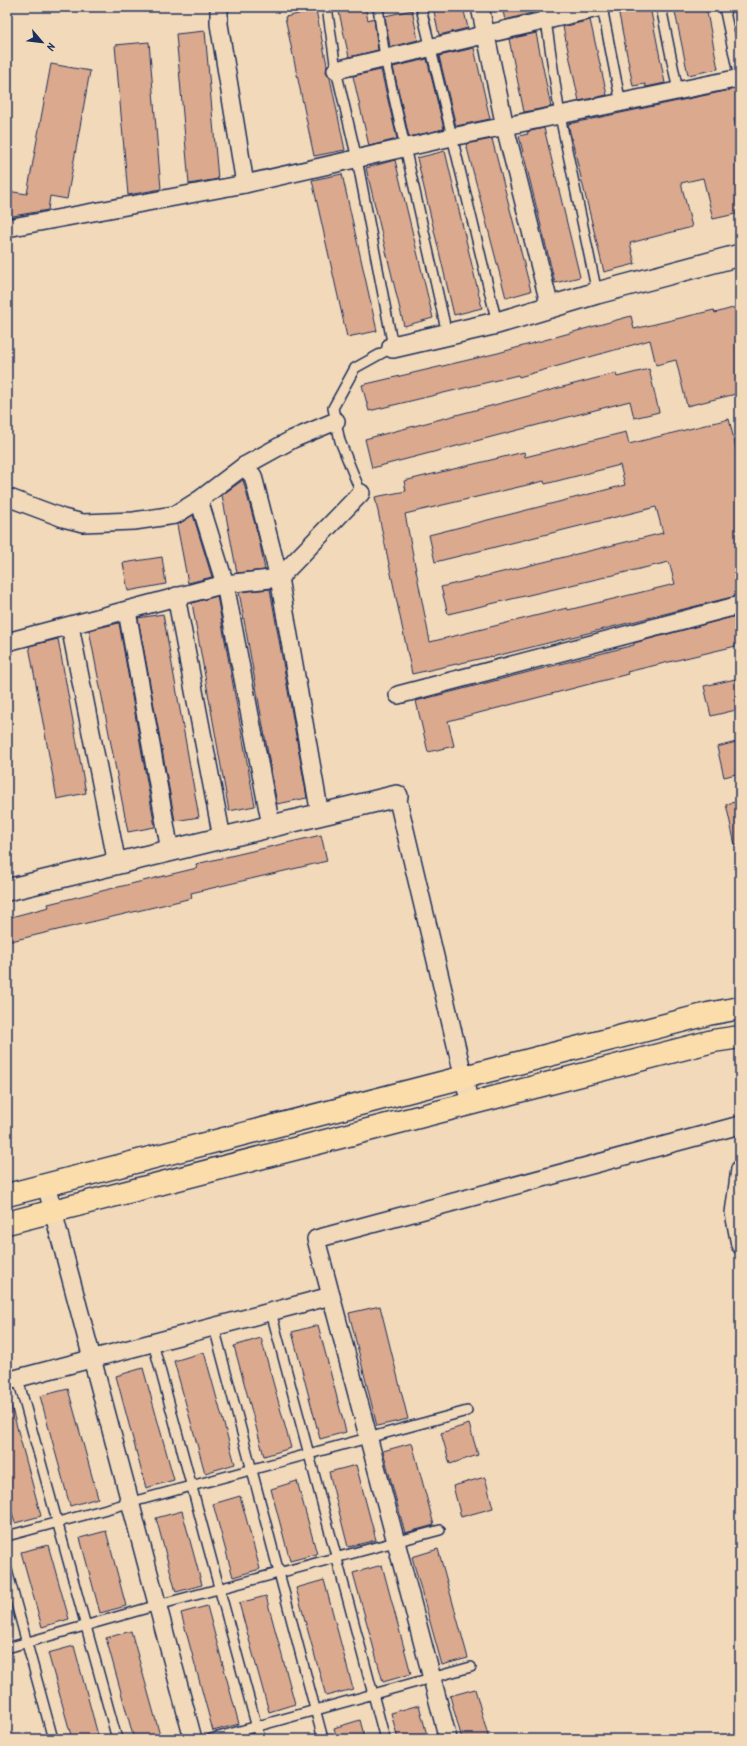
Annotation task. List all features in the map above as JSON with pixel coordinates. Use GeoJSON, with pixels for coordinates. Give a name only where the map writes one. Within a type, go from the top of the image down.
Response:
{"type":"FeatureCollection","features":[{"type":"Feature","properties":{"kind":"main road"},"geometry":{"type":"LineString","coordinates":[[7,1195],[708,1014],[740,1008]]}},
{"type":"Feature","properties":{"kind":"main road"},"geometry":{"type":"LineString","coordinates":[[7,1224],[714,1041],[740,1037]]}},
{"type":"Feature","properties":{"kind":"street"},"geometry":{"type":"LineString","coordinates":[[219,7],[218,24],[245,184]]}},
{"type":"Feature","properties":{"kind":"street"},"geometry":{"type":"LineString","coordinates":[[480,7],[505,127],[550,307]]}},
{"type":"Feature","properties":{"kind":"street"},"geometry":{"type":"LineString","coordinates":[[336,70],[486,36],[545,14],[602,7]]}},
{"type":"Feature","properties":{"kind":"street"},"geometry":{"type":"LineString","coordinates":[[7,228],[245,184],[452,137],[621,104],[739,78]]}},
{"type":"Feature","properties":{"kind":"street"},"geometry":{"type":"LineString","coordinates":[[394,347],[497,323],[597,293],[740,255]]}},
{"type":"Feature","properties":{"kind":"street"},"geometry":{"type":"LineString","coordinates":[[7,497],[63,518],[83,523],[134,521],[175,515],[199,500],[244,466],[293,439],[336,421]]}},
{"type":"Feature","properties":{"kind":"street"},"geometry":{"type":"LineString","coordinates":[[244,466],[254,476],[279,578],[320,815]]}},
{"type":"Feature","properties":{"kind":"street"},"geometry":{"type":"LineString","coordinates":[[7,642],[225,584],[279,578],[361,493]]}},
{"type":"Feature","properties":{"kind":"street"},"geometry":{"type":"LineString","coordinates":[[199,500],[225,584],[271,826]]}},
{"type":"Feature","properties":{"kind":"street"},"geometry":{"type":"LineString","coordinates":[[176,596],[222,838]]}},
{"type":"Feature","properties":{"kind":"street"},"geometry":{"type":"LineString","coordinates":[[398,695],[740,605]]}},
{"type":"Feature","properties":{"kind":"street"},"geometry":{"type":"LineString","coordinates":[[127,611],[170,851]]}},
{"type":"Feature","properties":{"kind":"street"},"geometry":{"type":"LineString","coordinates":[[70,626],[117,864]]}},
{"type":"Feature","properties":{"kind":"street"},"geometry":{"type":"LineString","coordinates":[[7,890],[397,796],[465,1077],[470,1104]]}},
{"type":"Feature","properties":{"kind":"street"},"geometry":{"type":"LineString","coordinates":[[448,1739],[316,1239],[740,1125]]}},
{"type":"Feature","properties":{"kind":"street"},"geometry":{"type":"LineString","coordinates":[[740,1169],[734,1213],[740,1245]]}},
{"type":"Feature","properties":{"kind":"street"},"geometry":{"type":"LineString","coordinates":[[46,1185],[194,1739]]}},
{"type":"Feature","properties":{"kind":"street"},"geometry":{"type":"LineString","coordinates":[[12,1380],[332,1296]]}},
{"type":"Feature","properties":{"kind":"lane"},"geometry":{"type":"LineString","coordinates":[[327,7],[336,70],[357,159],[394,347],[354,368],[333,408],[340,441],[361,493]]}},
{"type":"Feature","properties":{"kind":"lane"},"geometry":{"type":"LineString","coordinates":[[378,7],[385,58],[404,149],[447,334]]}},
{"type":"Feature","properties":{"kind":"lane"},"geometry":{"type":"LineString","coordinates":[[602,7],[621,104]]}},
{"type":"Feature","properties":{"kind":"lane"},"geometry":{"type":"LineString","coordinates":[[661,7],[678,92]]}},
{"type":"Feature","properties":{"kind":"lane"},"geometry":{"type":"LineString","coordinates":[[724,7],[739,78]]}},
{"type":"Feature","properties":{"kind":"lane"},"geometry":{"type":"LineString","coordinates":[[421,8],[432,48],[497,323]]}},
{"type":"Feature","properties":{"kind":"lane"},"geometry":{"type":"LineString","coordinates":[[545,14],[560,116],[597,293]]}},
{"type":"Feature","properties":{"kind":"lane"},"geometry":{"type":"LineString","coordinates":[[271,1312],[310,1454],[384,1739]]}},
{"type":"Feature","properties":{"kind":"lane"},"geometry":{"type":"LineString","coordinates":[[214,1327],[323,1739]]}},
{"type":"Feature","properties":{"kind":"lane"},"geometry":{"type":"LineString","coordinates":[[153,1343],[260,1739]]}},
{"type":"Feature","properties":{"kind":"lane"},"geometry":{"type":"LineString","coordinates":[[12,1380],[57,1522],[117,1739]]}},
{"type":"Feature","properties":{"kind":"lane"},"geometry":{"type":"LineString","coordinates":[[7,1536],[467,1411]]}},
{"type":"Feature","properties":{"kind":"lane"},"geometry":{"type":"LineString","coordinates":[[7,1648],[220,1588],[440,1530]]}},
{"type":"Feature","properties":{"kind":"lane"},"geometry":{"type":"LineString","coordinates":[[7,1570],[53,1739]]}},
{"type":"Feature","properties":{"kind":"lane"},"geometry":{"type":"LineString","coordinates":[[211,1739],[471,1667]]}},
{"type":"Feature","properties":{"kind":"building"},"geometry":{"type":"Polygon","coordinates":[[[365,7],[368,20],[374,18],[378,50],[349,57],[339,12],[365,7]]]}},
{"type":"Feature","properties":{"kind":"building"},"geometry":{"type":"Polygon","coordinates":[[[433,7],[463,7],[468,28],[439,35],[433,7]]]}},
{"type":"Feature","properties":{"kind":"building"},"geometry":{"type":"Polygon","coordinates":[[[502,7],[531,7],[532,13],[505,20],[502,7]]]}},
{"type":"Feature","properties":{"kind":"building"},"geometry":{"type":"Polygon","coordinates":[[[627,7],[650,7],[665,83],[646,87],[645,84],[633,86],[618,9],[627,7]]]}},
{"type":"Feature","properties":{"kind":"building"},"geometry":{"type":"Polygon","coordinates":[[[674,7],[706,7],[718,69],[688,75],[674,7]]]}},
{"type":"Feature","properties":{"kind":"building"},"geometry":{"type":"Polygon","coordinates":[[[316,10],[327,65],[326,72],[330,78],[345,150],[314,156],[285,17],[316,10]]]}},
{"type":"Feature","properties":{"kind":"building"},"geometry":{"type":"Polygon","coordinates":[[[412,10],[418,40],[390,47],[385,16],[412,10]]]}},
{"type":"Feature","properties":{"kind":"building"},"geometry":{"type":"Polygon","coordinates":[[[590,20],[607,95],[579,101],[563,27],[590,20]]]}},
{"type":"Feature","properties":{"kind":"building"},"geometry":{"type":"Polygon","coordinates":[[[205,31],[218,179],[189,184],[176,34],[205,31]]]}},
{"type":"Feature","properties":{"kind":"building"},"geometry":{"type":"Polygon","coordinates":[[[536,33],[551,107],[524,112],[509,39],[536,33]]]}},
{"type":"Feature","properties":{"kind":"building"},"geometry":{"type":"Polygon","coordinates":[[[149,42],[161,189],[128,195],[115,45],[149,42]]]}},
{"type":"Feature","properties":{"kind":"building"},"geometry":{"type":"Polygon","coordinates":[[[474,48],[490,119],[456,126],[439,56],[474,48]]]}},
{"type":"Feature","properties":{"kind":"building"},"geometry":{"type":"Polygon","coordinates":[[[427,59],[444,129],[409,137],[393,67],[427,59]]]}},
{"type":"Feature","properties":{"kind":"building"},"geometry":{"type":"Polygon","coordinates":[[[51,64],[90,71],[67,199],[50,196],[48,210],[7,217],[7,191],[27,194],[51,64]]]}},
{"type":"Feature","properties":{"kind":"building"},"geometry":{"type":"Polygon","coordinates":[[[381,70],[397,139],[369,146],[353,76],[381,70]]]}},
{"type":"Feature","properties":{"kind":"building"},"geometry":{"type":"Polygon","coordinates":[[[740,88],[740,118],[734,119],[740,144],[740,213],[713,219],[703,178],[681,183],[692,227],[630,243],[635,264],[604,272],[568,124],[740,88]]]}},
{"type":"Feature","properties":{"kind":"building"},"geometry":{"type":"Polygon","coordinates":[[[544,128],[580,277],[555,283],[519,136],[528,134],[527,132],[544,128]]]}},
{"type":"Feature","properties":{"kind":"building"},"geometry":{"type":"Polygon","coordinates":[[[492,139],[531,291],[506,298],[466,144],[492,139]]]}},
{"type":"Feature","properties":{"kind":"building"},"geometry":{"type":"Polygon","coordinates":[[[445,151],[482,308],[454,315],[417,158],[445,151]]]}},
{"type":"Feature","properties":{"kind":"building"},"geometry":{"type":"Polygon","coordinates":[[[395,160],[433,318],[404,326],[366,168],[395,160]]]}},
{"type":"Feature","properties":{"kind":"building"},"geometry":{"type":"Polygon","coordinates":[[[342,174],[377,331],[347,337],[312,180],[342,174]]]}},
{"type":"Feature","properties":{"kind":"building"},"geometry":{"type":"Polygon","coordinates":[[[740,306],[740,393],[687,406],[676,360],[656,365],[650,340],[519,377],[518,375],[369,411],[362,385],[498,353],[631,316],[634,329],[714,310],[715,313],[740,306]]]}},
{"type":"Feature","properties":{"kind":"building"},"geometry":{"type":"Polygon","coordinates":[[[649,369],[659,412],[634,418],[630,401],[372,468],[365,439],[616,373],[617,377],[649,369]]]}},
{"type":"Feature","properties":{"kind":"building"},"geometry":{"type":"Polygon","coordinates":[[[729,419],[740,465],[740,595],[492,657],[412,674],[375,497],[406,491],[404,481],[524,452],[525,457],[626,432],[629,444],[729,419]],[[620,465],[545,484],[544,481],[405,514],[430,642],[567,608],[568,610],[675,584],[669,562],[448,614],[441,587],[663,533],[656,507],[435,562],[429,535],[625,485],[620,465]]]}},
{"type":"Feature","properties":{"kind":"building"},"geometry":{"type":"Polygon","coordinates":[[[243,480],[259,539],[265,570],[237,573],[222,495],[243,480]]]}},
{"type":"Feature","properties":{"kind":"building"},"geometry":{"type":"Polygon","coordinates":[[[193,515],[212,577],[188,583],[177,525],[193,515]]]}},
{"type":"Feature","properties":{"kind":"building"},"geometry":{"type":"Polygon","coordinates":[[[162,557],[166,584],[128,591],[123,563],[162,557]]]}},
{"type":"Feature","properties":{"kind":"building"},"geometry":{"type":"Polygon","coordinates":[[[270,589],[307,798],[277,804],[239,592],[270,589]]]}},
{"type":"Feature","properties":{"kind":"building"},"geometry":{"type":"Polygon","coordinates":[[[217,596],[255,806],[229,811],[192,603],[217,596]]]}},
{"type":"Feature","properties":{"kind":"building"},"geometry":{"type":"Polygon","coordinates":[[[163,614],[199,817],[175,821],[138,618],[163,614]]]}},
{"type":"Feature","properties":{"kind":"building"},"geometry":{"type":"Polygon","coordinates":[[[740,615],[740,645],[627,672],[628,674],[448,721],[454,746],[428,752],[416,701],[634,645],[634,643],[740,615]]]}},
{"type":"Feature","properties":{"kind":"building"},"geometry":{"type":"Polygon","coordinates":[[[119,623],[155,827],[128,832],[89,630],[119,623]]]}},
{"type":"Feature","properties":{"kind":"building"},"geometry":{"type":"Polygon","coordinates":[[[58,639],[86,793],[57,799],[29,646],[58,639]]]}},
{"type":"Feature","properties":{"kind":"building"},"geometry":{"type":"Polygon","coordinates":[[[740,678],[740,709],[711,716],[704,686],[740,678]]]}},
{"type":"Feature","properties":{"kind":"building"},"geometry":{"type":"Polygon","coordinates":[[[740,741],[740,773],[724,777],[717,747],[740,741]]]}},
{"type":"Feature","properties":{"kind":"building"},"geometry":{"type":"Polygon","coordinates":[[[740,801],[740,844],[735,845],[726,804],[740,801]]]}},
{"type":"Feature","properties":{"kind":"building"},"geometry":{"type":"Polygon","coordinates":[[[321,835],[327,861],[191,893],[192,898],[7,942],[7,918],[49,907],[48,904],[197,868],[196,864],[321,835]]]}},
{"type":"Feature","properties":{"kind":"building"},"geometry":{"type":"Polygon","coordinates":[[[380,1306],[408,1419],[377,1426],[349,1313],[380,1306]]]}},
{"type":"Feature","properties":{"kind":"building"},"geometry":{"type":"Polygon","coordinates":[[[318,1325],[346,1432],[320,1439],[292,1332],[318,1325]]]}},
{"type":"Feature","properties":{"kind":"building"},"geometry":{"type":"Polygon","coordinates":[[[261,1338],[291,1448],[264,1456],[234,1346],[261,1338]]]}},
{"type":"Feature","properties":{"kind":"building"},"geometry":{"type":"Polygon","coordinates":[[[204,1352],[235,1464],[205,1473],[174,1361],[204,1352]]]}},
{"type":"Feature","properties":{"kind":"building"},"geometry":{"type":"Polygon","coordinates":[[[143,1368],[174,1480],[146,1488],[116,1376],[143,1368]]]}},
{"type":"Feature","properties":{"kind":"building"},"geometry":{"type":"Polygon","coordinates":[[[68,1389],[98,1498],[70,1506],[40,1396],[68,1389]]]}},
{"type":"Feature","properties":{"kind":"building"},"geometry":{"type":"Polygon","coordinates":[[[7,1405],[11,1405],[41,1516],[15,1523],[7,1495],[7,1405]]]}},
{"type":"Feature","properties":{"kind":"building"},"geometry":{"type":"Polygon","coordinates":[[[469,1424],[478,1455],[450,1464],[441,1433],[469,1424]]]}},
{"type":"Feature","properties":{"kind":"building"},"geometry":{"type":"Polygon","coordinates":[[[412,1443],[434,1525],[405,1533],[383,1451],[412,1443]]]}},
{"type":"Feature","properties":{"kind":"building"},"geometry":{"type":"Polygon","coordinates":[[[356,1465],[376,1540],[348,1547],[329,1472],[356,1465]]]}},
{"type":"Feature","properties":{"kind":"building"},"geometry":{"type":"Polygon","coordinates":[[[485,1477],[493,1508],[461,1517],[453,1486],[485,1477]]]}},
{"type":"Feature","properties":{"kind":"building"},"geometry":{"type":"Polygon","coordinates":[[[297,1481],[317,1554],[290,1561],[271,1489],[297,1481]]]}},
{"type":"Feature","properties":{"kind":"building"},"geometry":{"type":"Polygon","coordinates":[[[240,1496],[260,1569],[233,1577],[213,1504],[240,1496]]]}},
{"type":"Feature","properties":{"kind":"building"},"geometry":{"type":"Polygon","coordinates":[[[182,1511],[202,1585],[176,1592],[156,1518],[182,1511]]]}},
{"type":"Feature","properties":{"kind":"building"},"geometry":{"type":"Polygon","coordinates":[[[106,1531],[126,1606],[100,1613],[80,1538],[106,1531]]]}},
{"type":"Feature","properties":{"kind":"building"},"geometry":{"type":"Polygon","coordinates":[[[48,1545],[69,1619],[42,1627],[21,1552],[48,1545]]]}},
{"type":"Feature","properties":{"kind":"building"},"geometry":{"type":"Polygon","coordinates":[[[438,1549],[468,1658],[442,1665],[412,1557],[438,1549]]]}},
{"type":"Feature","properties":{"kind":"building"},"geometry":{"type":"Polygon","coordinates":[[[382,1565],[411,1674],[383,1682],[353,1573],[382,1565]]]}},
{"type":"Feature","properties":{"kind":"building"},"geometry":{"type":"Polygon","coordinates":[[[324,1580],[353,1689],[326,1696],[296,1588],[324,1580]]]}},
{"type":"Feature","properties":{"kind":"building"},"geometry":{"type":"Polygon","coordinates":[[[266,1596],[295,1704],[269,1712],[239,1603],[266,1596]]]}},
{"type":"Feature","properties":{"kind":"building"},"geometry":{"type":"Polygon","coordinates":[[[207,1606],[239,1724],[213,1731],[181,1613],[207,1606]]]}},
{"type":"Feature","properties":{"kind":"building"},"geometry":{"type":"Polygon","coordinates":[[[131,1631],[161,1739],[134,1739],[106,1638],[131,1631]]]}},
{"type":"Feature","properties":{"kind":"building"},"geometry":{"type":"Polygon","coordinates":[[[74,1646],[99,1739],[72,1739],[48,1653],[74,1646]]]}},
{"type":"Feature","properties":{"kind":"building"},"geometry":{"type":"Polygon","coordinates":[[[475,1689],[489,1739],[462,1739],[450,1696],[475,1689]]]}},
{"type":"Feature","properties":{"kind":"building"},"geometry":{"type":"Polygon","coordinates":[[[419,1705],[428,1739],[398,1739],[391,1713],[419,1705]]]}},
{"type":"Feature","properties":{"kind":"building"},"geometry":{"type":"Polygon","coordinates":[[[360,1720],[365,1739],[337,1739],[334,1728],[360,1720]]]}}]}
